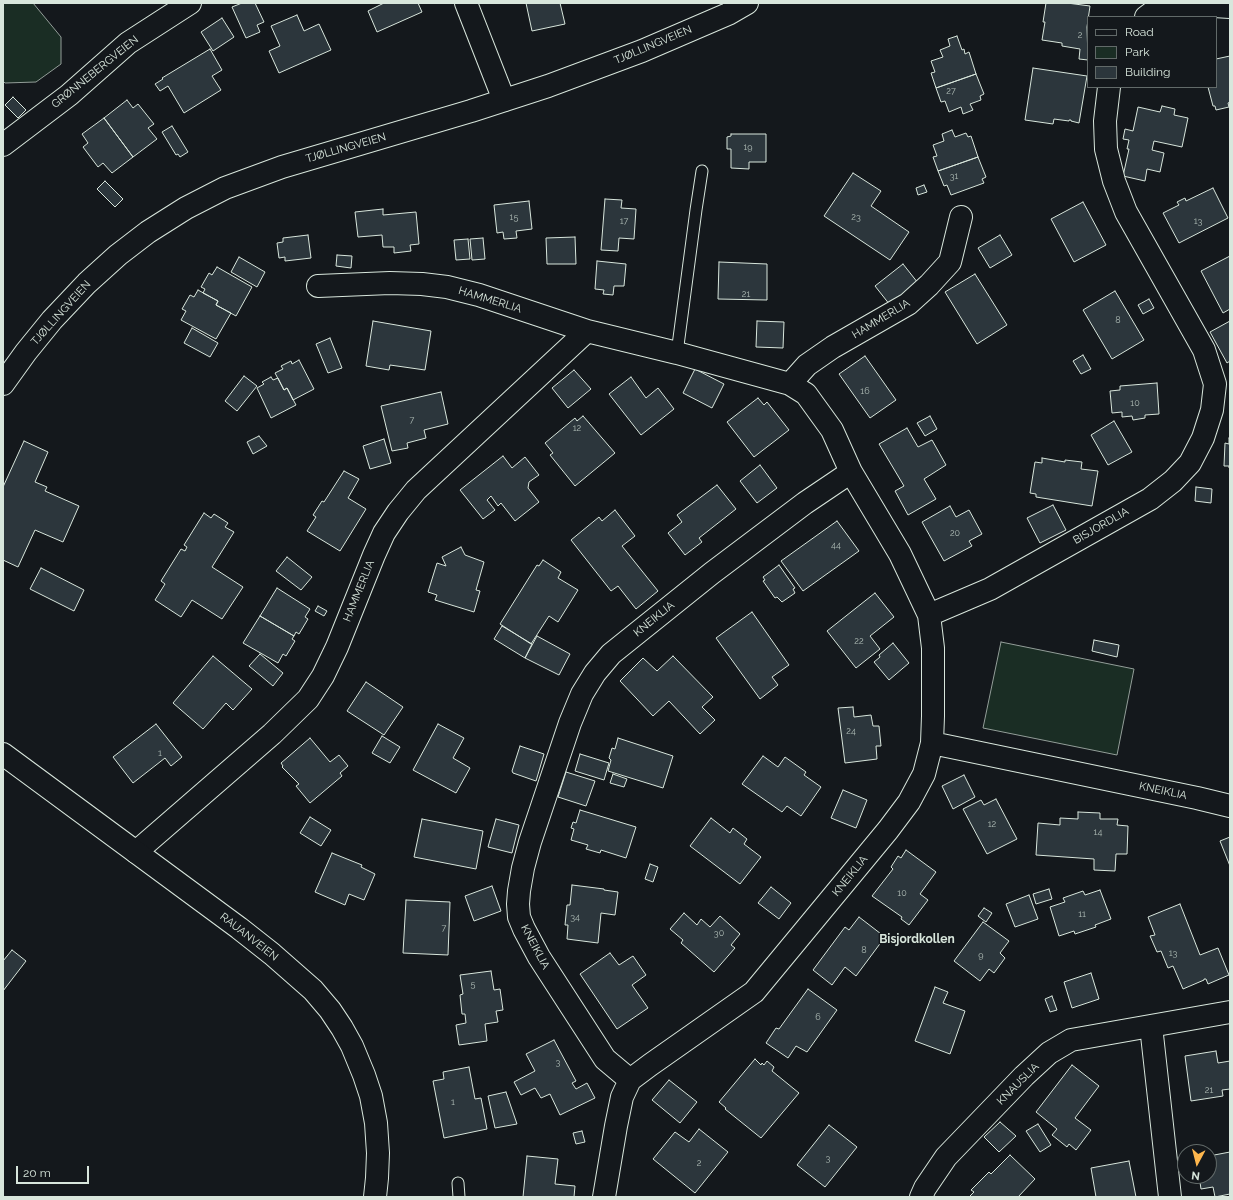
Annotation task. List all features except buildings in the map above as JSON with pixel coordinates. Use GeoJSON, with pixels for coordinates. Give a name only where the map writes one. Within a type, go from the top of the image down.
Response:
{"type":"FeatureCollection","features":[{"type":"Feature","properties":{"kind":"street","name":"GRØNNEBERGVEIEN"},"geometry":{"type":"LineString","coordinates":[[3,145],[69,95],[128,43],[190,3]]}},
{"type":"Feature","properties":{"kind":"street"},"geometry":{"type":"LineString","coordinates":[[466,3],[504,100]]}},
{"type":"Feature","properties":{"kind":"street","name":"TJØLLINGVEIEN"},"geometry":{"type":"LineString","coordinates":[[3,384],[52,320],[87,283],[118,255],[186,208],[224,188],[282,167],[456,116],[548,86],[642,51],[728,14],[746,3]]}},
{"type":"Feature","properties":{"kind":"street"},"geometry":{"type":"LineString","coordinates":[[1147,16],[1154,11],[1177,6],[1198,5],[1230,7]]}},
{"type":"Feature","properties":{"kind":"street","name":"BISJORDLIA"},"geometry":{"type":"LineString","coordinates":[[929,615],[990,589],[1150,499],[1173,481],[1190,463],[1203,438],[1222,385],[1204,350],[1126,212],[1114,181],[1106,149],[1105,122],[1109,88]]}},
{"type":"Feature","properties":{"kind":"street","name":"HAMMERLIA"},"geometry":{"type":"LineString","coordinates":[[790,384],[807,365],[833,347],[908,304],[929,285],[950,262],[961,217]]}},
{"type":"Feature","properties":{"kind":"street","name":"HAMMERLIA"},"geometry":{"type":"LineString","coordinates":[[318,286],[390,283],[422,284],[447,287],[478,295],[587,331],[677,353],[790,384],[806,394],[832,430],[851,472]]}},
{"type":"Feature","properties":{"kind":"street","name":"HAMMERLIA"},"geometry":{"type":"LineString","coordinates":[[136,852],[272,734],[308,699],[323,676],[337,647],[374,555],[384,533],[398,512],[416,490],[587,331]]}},
{"type":"Feature","properties":{"kind":"street","name":"KNEIKLIA"},"geometry":{"type":"LineString","coordinates":[[604,1197],[622,1097],[630,1080],[754,992],[888,830],[909,802],[924,774],[932,743],[933,716],[933,648],[929,615],[900,554],[851,472],[805,503],[712,573],[611,654],[595,673],[582,694],[570,723],[530,842],[523,868],[518,904],[520,917],[524,929],[539,957],[605,1059],[630,1080]]}},
{"type":"Feature","properties":{"kind":"street","name":"KNEIKLIA"},"geometry":{"type":"LineString","coordinates":[[932,743],[1190,796],[1230,806]]}},
{"type":"Feature","properties":{"kind":"street","name":"RAUANVEIEN"},"geometry":{"type":"LineString","coordinates":[[3,754],[239,928],[272,954],[313,990],[330,1010],[352,1046],[371,1096],[376,1123],[378,1153],[378,1178],[375,1197]]}},
{"type":"Feature","properties":{"kind":"street","name":"KNAUSLIA"},"geometry":{"type":"LineString","coordinates":[[921,1197],[925,1188],[946,1157],[1024,1076],[1049,1053],[1071,1040],[1230,1012]]}},
{"type":"Feature","properties":{"kind":"street"},"geometry":{"type":"LineString","coordinates":[[1151,1026],[1170,1197]]}},
{"type":"Feature","properties":{"kind":"lane"},"geometry":{"type":"LineString","coordinates":[[677,353],[702,171]]}},
{"type":"Feature","properties":{"kind":"lane"},"geometry":{"type":"LineString","coordinates":[[458,1183],[459,1197]]}},
{"type":"Feature","properties":{"kind":"green space"},"geometry":{"type":"Polygon","coordinates":[[[3,3],[33,3],[61,37],[61,64],[36,82],[5,83],[3,81],[3,3]]]}},
{"type":"Feature","properties":{"kind":"green space"},"geometry":{"type":"Polygon","coordinates":[[[1001,642],[1134,669],[1117,755],[983,728],[1001,642]]]}},
{"type":"Feature","properties":{"kind":"district","name":"Bisjordkollen"},"geometry":{"type":"Point","coordinates":[917,939]}}]}
